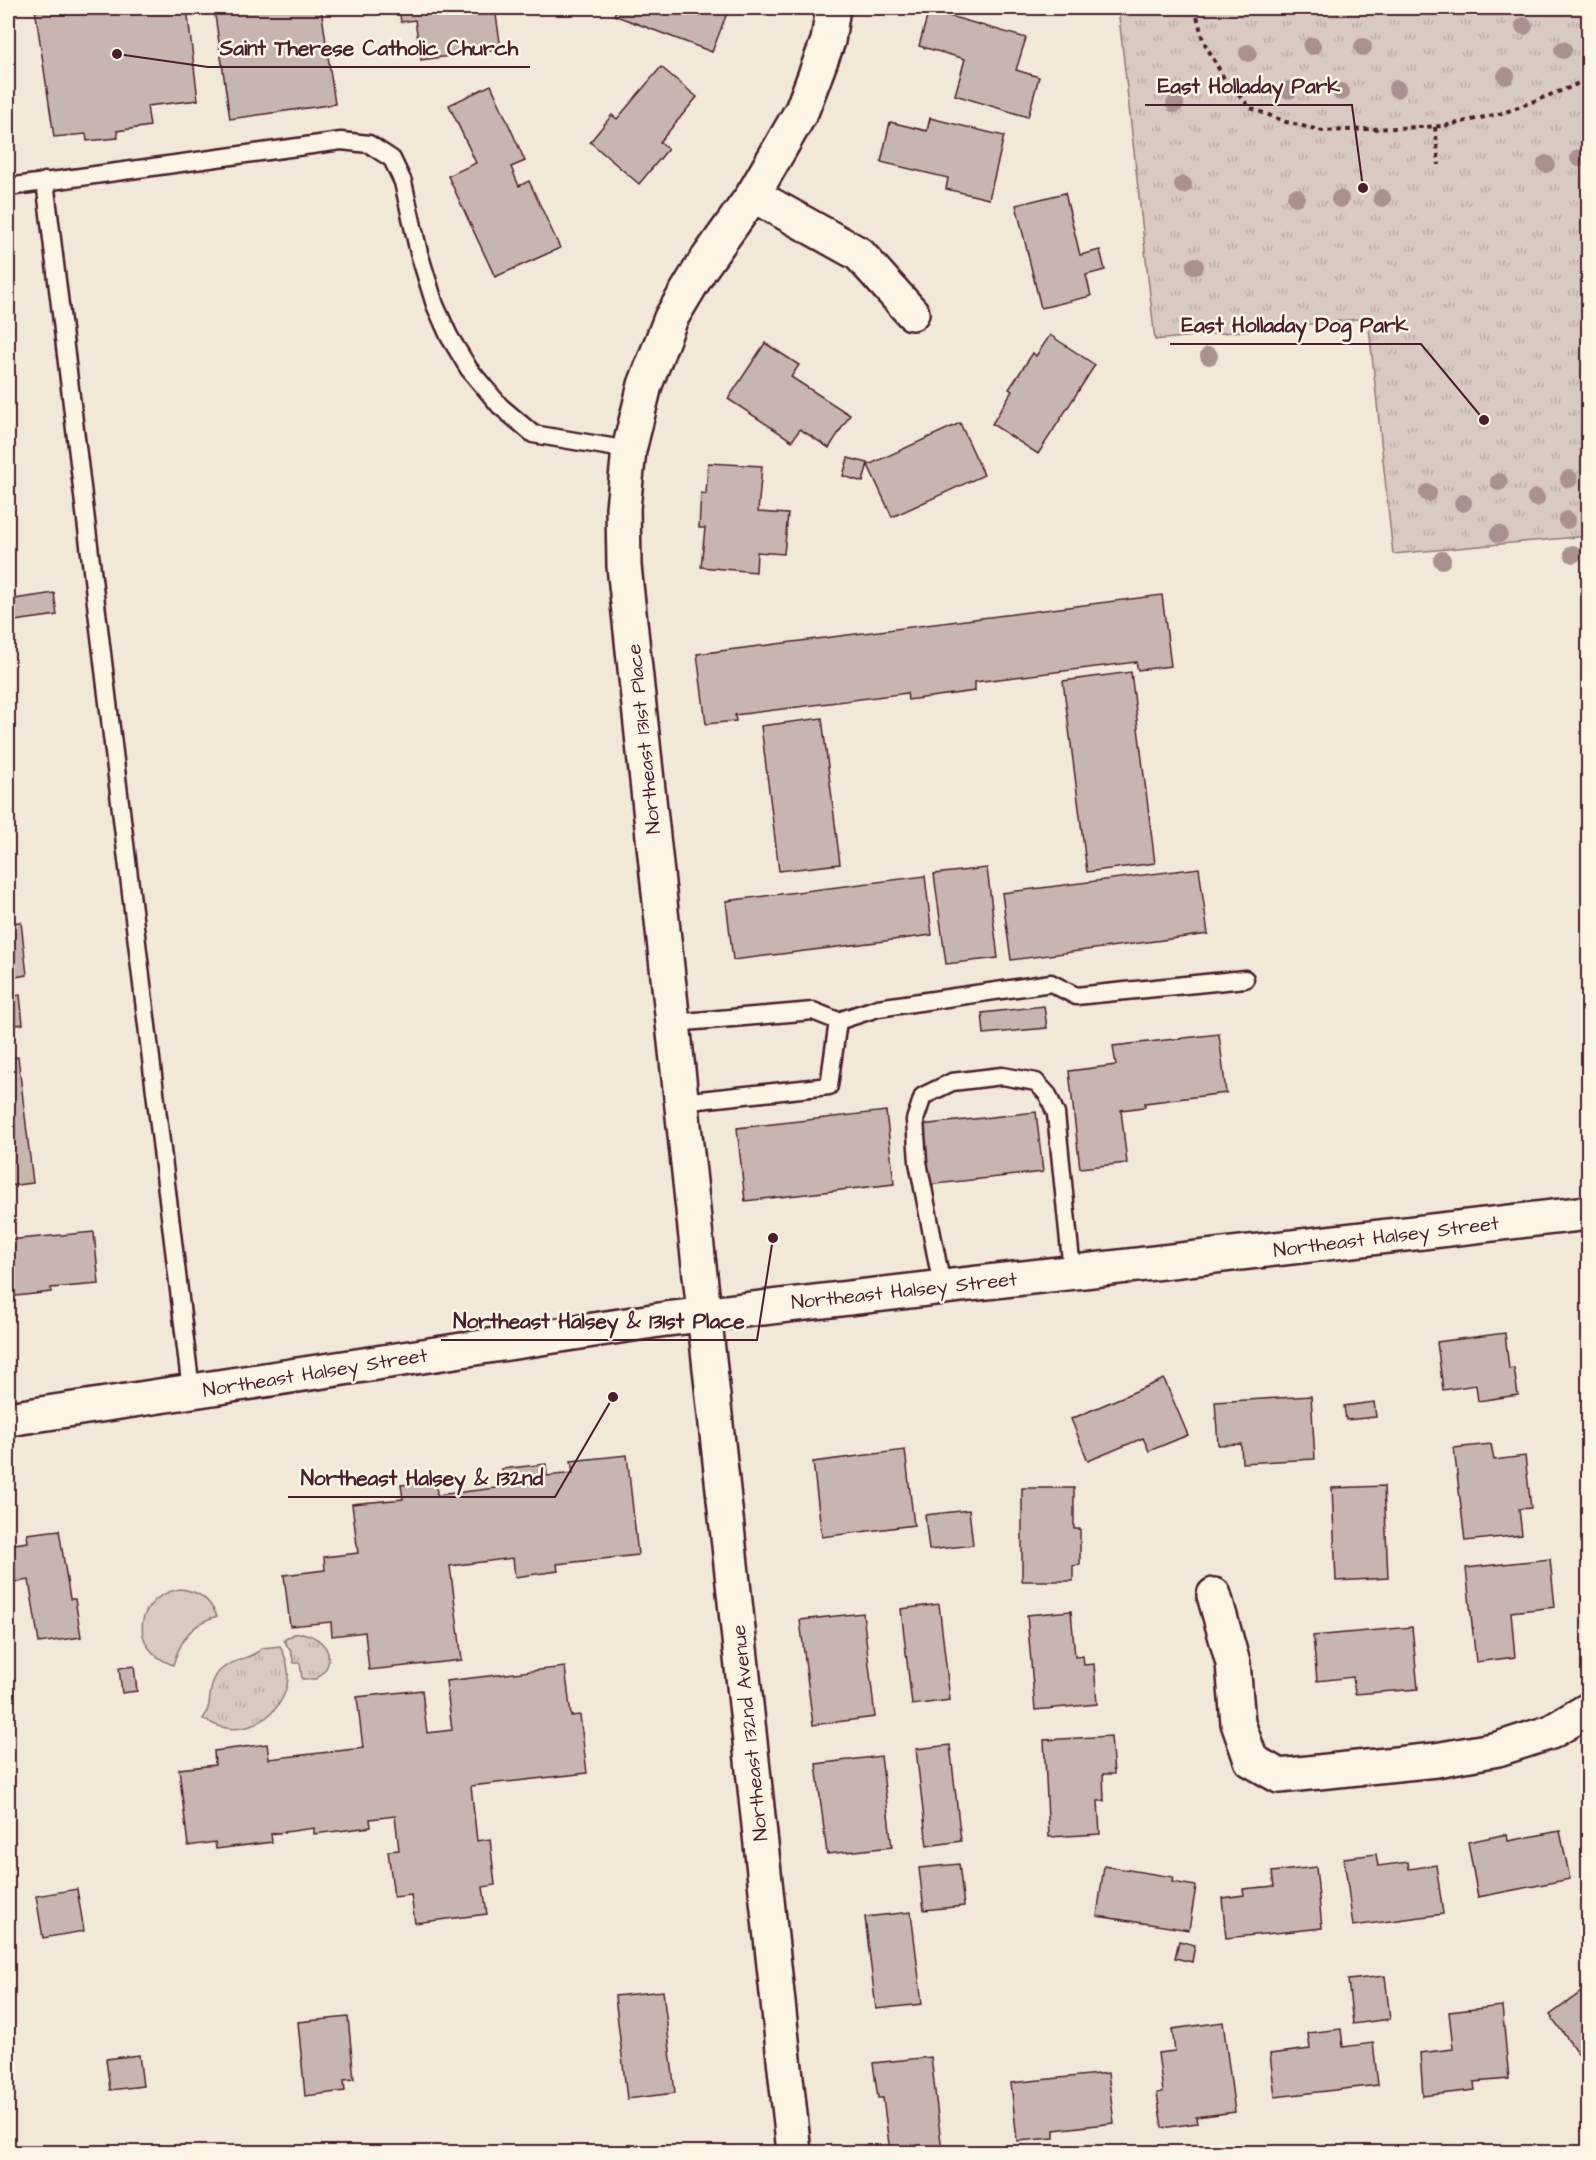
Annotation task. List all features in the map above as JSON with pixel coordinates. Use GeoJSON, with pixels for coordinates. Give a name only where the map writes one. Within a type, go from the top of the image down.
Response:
{"type":"FeatureCollection","features":[{"type":"Feature","properties":{"kind":"street","name":"Northeast 131st Place"},"geometry":{"type":"LineString","coordinates":[[704,1314],[624,566],[623,508],[629,450],[645,385],[671,318],[701,268],[753,195],[802,110],[828,41],[833,8]]}},
{"type":"Feature","properties":{"kind":"street"},"geometry":{"type":"LineString","coordinates":[[753,195],[859,254],[912,313]]}},
{"type":"Feature","properties":{"kind":"street","name":"Northeast Halsey Street"},"geometry":{"type":"LineString","coordinates":[[8,1419],[704,1314],[1588,1213]]}},
{"type":"Feature","properties":{"kind":"street","name":"Northeast 132nd Avenue"},"geometry":{"type":"LineString","coordinates":[[704,1314],[794,2152]]}},
{"type":"Feature","properties":{"kind":"street"},"geometry":{"type":"LineString","coordinates":[[1214,1595],[1233,1663],[1238,1723],[1251,1760],[1279,1776],[1436,1760],[1498,1749],[1551,1732],[1588,1710]]}},
{"type":"Feature","properties":{"kind":"lane"},"geometry":{"type":"LineString","coordinates":[[8,187],[341,141],[369,144],[392,159],[403,182],[419,253],[435,305],[449,336],[464,361],[486,390],[500,406],[533,434],[629,450]]}},
{"type":"Feature","properties":{"kind":"lane"},"geometry":{"type":"LineString","coordinates":[[45,182],[191,1390]]}},
{"type":"Feature","properties":{"kind":"lane"},"geometry":{"type":"LineString","coordinates":[[673,1023],[813,1011],[838,1021],[878,1008],[1051,983],[1076,996],[1245,979]]}},
{"type":"Feature","properties":{"kind":"lane"},"geometry":{"type":"LineString","coordinates":[[681,1102],[829,1086],[838,1021]]}},
{"type":"Feature","properties":{"kind":"lane"},"geometry":{"type":"LineString","coordinates":[[942,1286],[918,1162],[915,1120],[923,1095],[952,1082],[972,1079],[1002,1076],[1036,1082],[1048,1095],[1056,1114],[1072,1271]]}},
{"type":"Feature","properties":{"kind":"path"},"geometry":{"type":"LineString","coordinates":[[1195,8],[1203,40],[1226,82],[1251,108],[1286,122],[1323,131],[1434,127],[1503,113],[1572,87],[1588,78]]}},
{"type":"Feature","properties":{"kind":"path"},"geometry":{"type":"LineString","coordinates":[[1434,127],[1439,165]]}},
{"type":"Feature","properties":{"kind":"green space"},"geometry":{"type":"Polygon","coordinates":[[[1118,8],[1588,8],[1588,536],[1393,554],[1368,318],[1155,340],[1118,8]]]}},
{"type":"Feature","properties":{"kind":"green space"},"geometry":{"type":"Polygon","coordinates":[[[180,1589],[203,1597],[217,1616],[200,1623],[188,1634],[173,1665],[158,1657],[149,1648],[143,1636],[142,1624],[153,1602],[165,1594],[180,1589]]]}},
{"type":"Feature","properties":{"kind":"green space"},"geometry":{"type":"Polygon","coordinates":[[[302,1633],[324,1645],[329,1658],[323,1672],[316,1679],[302,1679],[300,1663],[294,1663],[284,1640],[294,1634],[302,1633]]]}},
{"type":"Feature","properties":{"kind":"green space"},"geometry":{"type":"Polygon","coordinates":[[[280,1646],[286,1662],[288,1678],[285,1691],[271,1714],[248,1727],[235,1729],[221,1727],[203,1719],[208,1708],[214,1679],[222,1669],[262,1648],[280,1646]]]}},
{"type":"Feature","properties":{"kind":"building"},"geometry":{"type":"Polygon","coordinates":[[[35,8],[187,8],[198,100],[147,106],[150,126],[117,131],[118,138],[87,141],[86,134],[54,137],[35,8]]]}},
{"type":"Feature","properties":{"kind":"building"},"geometry":{"type":"Polygon","coordinates":[[[214,8],[321,8],[335,104],[230,119],[214,8]]]}},
{"type":"Feature","properties":{"kind":"building"},"geometry":{"type":"Polygon","coordinates":[[[399,8],[495,8],[501,49],[421,60],[415,20],[401,22],[399,8]]]}},
{"type":"Feature","properties":{"kind":"building"},"geometry":{"type":"Polygon","coordinates":[[[617,8],[729,8],[712,52],[614,15],[617,8]]]}},
{"type":"Feature","properties":{"kind":"building"},"geometry":{"type":"Polygon","coordinates":[[[929,10],[1026,38],[1016,70],[1039,77],[1028,117],[955,95],[965,59],[919,46],[929,10]]]}},
{"type":"Feature","properties":{"kind":"building"},"geometry":{"type":"Polygon","coordinates":[[[661,67],[697,97],[660,142],[668,149],[639,184],[590,142],[612,115],[617,119],[661,67]]]}},
{"type":"Feature","properties":{"kind":"building"},"geometry":{"type":"Polygon","coordinates":[[[491,85],[525,161],[511,167],[519,186],[529,181],[560,248],[495,277],[448,176],[476,163],[449,105],[491,85]]]}},
{"type":"Feature","properties":{"kind":"building"},"geometry":{"type":"Polygon","coordinates":[[[930,118],[1004,136],[989,199],[946,189],[948,178],[881,162],[890,122],[927,131],[930,118]]]}},
{"type":"Feature","properties":{"kind":"building"},"geometry":{"type":"Polygon","coordinates":[[[1065,193],[1080,255],[1100,250],[1105,270],[1086,275],[1091,296],[1041,308],[1016,205],[1065,193]]]}},
{"type":"Feature","properties":{"kind":"building"},"geometry":{"type":"Polygon","coordinates":[[[1050,335],[1095,365],[1038,454],[992,424],[1012,391],[1009,389],[1033,353],[1036,356],[1050,335]]]}},
{"type":"Feature","properties":{"kind":"building"},"geometry":{"type":"Polygon","coordinates":[[[765,343],[799,365],[791,377],[850,415],[829,448],[800,429],[792,441],[728,399],[765,343]]]}},
{"type":"Feature","properties":{"kind":"building"},"geometry":{"type":"Polygon","coordinates":[[[960,423],[984,475],[892,517],[868,465],[960,423]]]}},
{"type":"Feature","properties":{"kind":"building"},"geometry":{"type":"Polygon","coordinates":[[[848,458],[868,463],[863,482],[843,476],[848,458]]]}},
{"type":"Feature","properties":{"kind":"building"},"geometry":{"type":"Polygon","coordinates":[[[708,463],[762,466],[758,512],[788,514],[784,554],[757,552],[756,572],[701,567],[705,528],[699,528],[701,493],[706,494],[708,463]]]}},
{"type":"Feature","properties":{"kind":"building"},"geometry":{"type":"Polygon","coordinates":[[[54,593],[57,615],[8,622],[8,600],[54,593]]]}},
{"type":"Feature","properties":{"kind":"building"},"geometry":{"type":"Polygon","coordinates":[[[1162,595],[1171,666],[1138,670],[1136,662],[975,682],[975,691],[908,700],[907,693],[735,715],[736,721],[706,724],[697,654],[1162,595]]]}},
{"type":"Feature","properties":{"kind":"building"},"geometry":{"type":"Polygon","coordinates":[[[1131,672],[1155,863],[1087,872],[1063,681],[1131,672]]]}},
{"type":"Feature","properties":{"kind":"building"},"geometry":{"type":"Polygon","coordinates":[[[822,718],[840,864],[779,871],[761,726],[822,718]]]}},
{"type":"Feature","properties":{"kind":"building"},"geometry":{"type":"Polygon","coordinates":[[[987,868],[998,958],[946,964],[934,874],[987,868]]]}},
{"type":"Feature","properties":{"kind":"building"},"geometry":{"type":"Polygon","coordinates":[[[1199,868],[1208,934],[1011,960],[1002,893],[1199,868]]]}},
{"type":"Feature","properties":{"kind":"building"},"geometry":{"type":"Polygon","coordinates":[[[925,876],[932,935],[733,960],[726,901],[925,876]]]}},
{"type":"Feature","properties":{"kind":"building"},"geometry":{"type":"Polygon","coordinates":[[[21,922],[27,975],[8,978],[8,923],[21,922]]]}},
{"type":"Feature","properties":{"kind":"building"},"geometry":{"type":"Polygon","coordinates":[[[20,995],[23,1024],[8,1026],[8,997],[20,995]]]}},
{"type":"Feature","properties":{"kind":"building"},"geometry":{"type":"Polygon","coordinates":[[[1044,1006],[1047,1028],[984,1034],[982,1013],[1044,1006]]]}},
{"type":"Feature","properties":{"kind":"building"},"geometry":{"type":"Polygon","coordinates":[[[1219,1034],[1226,1093],[1145,1103],[1145,1107],[1121,1110],[1127,1163],[1080,1168],[1069,1071],[1116,1065],[1113,1046],[1219,1034]]]}},
{"type":"Feature","properties":{"kind":"building"},"geometry":{"type":"Polygon","coordinates":[[[18,1057],[33,1183],[8,1186],[8,1058],[18,1057]]]}},
{"type":"Feature","properties":{"kind":"building"},"geometry":{"type":"Polygon","coordinates":[[[886,1111],[894,1184],[745,1201],[737,1128],[886,1111]]]}},
{"type":"Feature","properties":{"kind":"building"},"geometry":{"type":"Polygon","coordinates":[[[1036,1112],[1043,1172],[927,1185],[921,1125],[1036,1112]]]}},
{"type":"Feature","properties":{"kind":"building"},"geometry":{"type":"Polygon","coordinates":[[[94,1232],[99,1284],[51,1288],[51,1292],[8,1297],[8,1240],[94,1232]]]}},
{"type":"Feature","properties":{"kind":"building"},"geometry":{"type":"Polygon","coordinates":[[[1505,1333],[1509,1369],[1514,1368],[1518,1395],[1478,1401],[1476,1385],[1443,1390],[1437,1342],[1505,1333]]]}},
{"type":"Feature","properties":{"kind":"building"},"geometry":{"type":"Polygon","coordinates":[[[1164,1379],[1188,1435],[1149,1451],[1143,1438],[1088,1461],[1071,1419],[1164,1379]]]}},
{"type":"Feature","properties":{"kind":"building"},"geometry":{"type":"Polygon","coordinates":[[[1311,1396],[1315,1459],[1242,1463],[1241,1444],[1218,1445],[1215,1402],[1311,1396]]]}},
{"type":"Feature","properties":{"kind":"building"},"geometry":{"type":"Polygon","coordinates":[[[1374,1402],[1376,1417],[1346,1420],[1344,1406],[1374,1402]]]}},
{"type":"Feature","properties":{"kind":"building"},"geometry":{"type":"Polygon","coordinates":[[[1491,1444],[1494,1460],[1525,1456],[1531,1508],[1519,1509],[1522,1535],[1465,1541],[1454,1448],[1491,1444]]]}},
{"type":"Feature","properties":{"kind":"building"},"geometry":{"type":"Polygon","coordinates":[[[905,1450],[914,1525],[822,1537],[813,1462],[905,1450]]]}},
{"type":"Feature","properties":{"kind":"building"},"geometry":{"type":"Polygon","coordinates":[[[627,1455],[638,1555],[557,1564],[558,1571],[515,1577],[513,1558],[450,1566],[462,1660],[369,1670],[365,1632],[332,1636],[331,1622],[290,1626],[284,1575],[325,1570],[324,1557],[358,1553],[352,1504],[403,1499],[401,1485],[436,1481],[437,1495],[504,1487],[502,1469],[546,1464],[547,1476],[573,1473],[571,1461],[627,1455]]]}},
{"type":"Feature","properties":{"kind":"building"},"geometry":{"type":"Polygon","coordinates":[[[1384,1486],[1388,1578],[1336,1581],[1332,1488],[1384,1486]]]}},
{"type":"Feature","properties":{"kind":"building"},"geometry":{"type":"Polygon","coordinates":[[[1022,1488],[1074,1488],[1074,1529],[1080,1529],[1080,1565],[1073,1566],[1073,1581],[1022,1581],[1022,1488]]]}},
{"type":"Feature","properties":{"kind":"building"},"geometry":{"type":"Polygon","coordinates":[[[969,1510],[973,1545],[929,1550],[925,1515],[969,1510]]]}},
{"type":"Feature","properties":{"kind":"building"},"geometry":{"type":"Polygon","coordinates":[[[59,1530],[70,1599],[75,1599],[81,1637],[39,1643],[29,1580],[8,1583],[8,1545],[28,1542],[27,1534],[59,1530]]]}},
{"type":"Feature","properties":{"kind":"building"},"geometry":{"type":"Polygon","coordinates":[[[1550,1559],[1555,1607],[1511,1612],[1515,1657],[1476,1662],[1466,1568],[1550,1559]]]}},
{"type":"Feature","properties":{"kind":"building"},"geometry":{"type":"Polygon","coordinates":[[[939,1604],[950,1700],[912,1705],[901,1609],[939,1604]]]}},
{"type":"Feature","properties":{"kind":"building"},"geometry":{"type":"Polygon","coordinates":[[[1071,1611],[1075,1657],[1083,1656],[1084,1665],[1094,1664],[1097,1704],[1035,1710],[1027,1615],[1071,1611]]]}},
{"type":"Feature","properties":{"kind":"building"},"geometry":{"type":"Polygon","coordinates":[[[863,1613],[875,1717],[813,1725],[800,1620],[863,1613]]]}},
{"type":"Feature","properties":{"kind":"building"},"geometry":{"type":"Polygon","coordinates":[[[1412,1627],[1418,1689],[1355,1694],[1353,1677],[1317,1681],[1313,1636],[1412,1627]]]}},
{"type":"Feature","properties":{"kind":"building"},"geometry":{"type":"Polygon","coordinates":[[[134,1666],[137,1691],[122,1693],[119,1668],[134,1666]]]}},
{"type":"Feature","properties":{"kind":"building"},"geometry":{"type":"Polygon","coordinates":[[[565,1667],[571,1716],[580,1715],[587,1773],[471,1786],[477,1841],[490,1839],[495,1885],[483,1887],[487,1914],[415,1923],[411,1895],[394,1897],[388,1851],[399,1850],[395,1816],[370,1819],[371,1827],[314,1834],[314,1828],[271,1834],[272,1842],[216,1849],[215,1842],[188,1846],[179,1769],[215,1765],[214,1751],[267,1744],[269,1759],[363,1748],[357,1697],[422,1690],[427,1733],[452,1730],[446,1681],[565,1667]]]}},
{"type":"Feature","properties":{"kind":"building"},"geometry":{"type":"Polygon","coordinates":[[[1111,1736],[1114,1774],[1103,1774],[1104,1801],[1098,1801],[1100,1834],[1049,1837],[1044,1740],[1111,1736]]]}},
{"type":"Feature","properties":{"kind":"building"},"geometry":{"type":"Polygon","coordinates":[[[950,1745],[961,1841],[927,1846],[916,1749],[950,1745]]]}},
{"type":"Feature","properties":{"kind":"building"},"geometry":{"type":"Polygon","coordinates":[[[881,1756],[892,1847],[827,1854],[816,1764],[881,1756]]]}},
{"type":"Feature","properties":{"kind":"building"},"geometry":{"type":"Polygon","coordinates":[[[1560,1831],[1570,1879],[1478,1897],[1468,1842],[1507,1834],[1508,1841],[1560,1831]]]}},
{"type":"Feature","properties":{"kind":"building"},"geometry":{"type":"Polygon","coordinates":[[[1376,1854],[1378,1866],[1408,1862],[1409,1869],[1436,1865],[1443,1914],[1353,1926],[1344,1858],[1376,1854]]]}},
{"type":"Feature","properties":{"kind":"building"},"geometry":{"type":"Polygon","coordinates":[[[959,1864],[964,1906],[924,1910],[919,1868],[959,1864]]]}},
{"type":"Feature","properties":{"kind":"building"},"geometry":{"type":"Polygon","coordinates":[[[1104,1866],[1173,1877],[1172,1882],[1196,1886],[1189,1930],[1097,1916],[1104,1866]]]}},
{"type":"Feature","properties":{"kind":"building"},"geometry":{"type":"Polygon","coordinates":[[[1316,1867],[1322,1928],[1226,1938],[1222,1898],[1244,1895],[1243,1889],[1274,1886],[1272,1872],[1316,1867]]]}},
{"type":"Feature","properties":{"kind":"building"},"geometry":{"type":"Polygon","coordinates":[[[77,1889],[84,1931],[43,1938],[36,1896],[77,1889]]]}},
{"type":"Feature","properties":{"kind":"building"},"geometry":{"type":"Polygon","coordinates":[[[911,1912],[922,2004],[876,2009],[865,1917],[911,1912]]]}},
{"type":"Feature","properties":{"kind":"building"},"geometry":{"type":"Polygon","coordinates":[[[1179,1941],[1195,1945],[1192,1962],[1175,1958],[1179,1941]]]}},
{"type":"Feature","properties":{"kind":"building"},"geometry":{"type":"Polygon","coordinates":[[[1385,1976],[1390,2019],[1353,2024],[1348,1980],[1385,1976]]]}},
{"type":"Feature","properties":{"kind":"building"},"geometry":{"type":"Polygon","coordinates":[[[1588,1987],[1588,2048],[1579,2055],[1550,2015],[1588,1987]]]}},
{"type":"Feature","properties":{"kind":"building"},"geometry":{"type":"Polygon","coordinates":[[[663,1991],[675,2093],[627,2099],[615,1996],[663,1991]]]}},
{"type":"Feature","properties":{"kind":"building"},"geometry":{"type":"Polygon","coordinates":[[[1502,2006],[1509,2079],[1474,2082],[1475,2090],[1423,2096],[1420,2053],[1453,2049],[1449,2012],[1502,2006]]]}},
{"type":"Feature","properties":{"kind":"building"},"geometry":{"type":"Polygon","coordinates":[[[348,2017],[354,2079],[344,2080],[345,2091],[305,2096],[298,2022],[348,2017]]]}},
{"type":"Feature","properties":{"kind":"building"},"geometry":{"type":"Polygon","coordinates":[[[1223,2022],[1235,2112],[1196,2117],[1197,2123],[1162,2128],[1157,2093],[1163,2092],[1158,2053],[1175,2051],[1172,2029],[1223,2022]]]}},
{"type":"Feature","properties":{"kind":"building"},"geometry":{"type":"Polygon","coordinates":[[[1341,2029],[1343,2047],[1373,2043],[1378,2085],[1275,2097],[1270,2054],[1310,2049],[1308,2033],[1341,2029]]]}},
{"type":"Feature","properties":{"kind":"building"},"geometry":{"type":"Polygon","coordinates":[[[139,2055],[143,2086],[110,2090],[106,2059],[139,2055]]]}},
{"type":"Feature","properties":{"kind":"building"},"geometry":{"type":"Polygon","coordinates":[[[931,2057],[942,2151],[890,2152],[883,2098],[878,2098],[873,2063],[931,2057]]]}},
{"type":"Feature","properties":{"kind":"building"},"geometry":{"type":"Polygon","coordinates":[[[1108,2073],[1114,2123],[1054,2130],[1054,2138],[1017,2141],[1011,2083],[1108,2073]]]}},
{"type":"Feature","properties":{"kind":"place","name":"Saint Therese Catholic Church"},"geometry":{"type":"Point","coordinates":[117,54]}},
{"type":"Feature","properties":{"kind":"place","name":"East Holladay Park"},"geometry":{"type":"Point","coordinates":[1363,188]}},
{"type":"Feature","properties":{"kind":"place","name":"East Holladay Dog Park"},"geometry":{"type":"Point","coordinates":[1484,420]}},
{"type":"Feature","properties":{"kind":"place","name":"Northeast Halsey & 131st Place"},"geometry":{"type":"Point","coordinates":[773,1238]}},
{"type":"Feature","properties":{"kind":"place","name":"Northeast Halsey & 132nd"},"geometry":{"type":"Point","coordinates":[613,1397]}}]}
